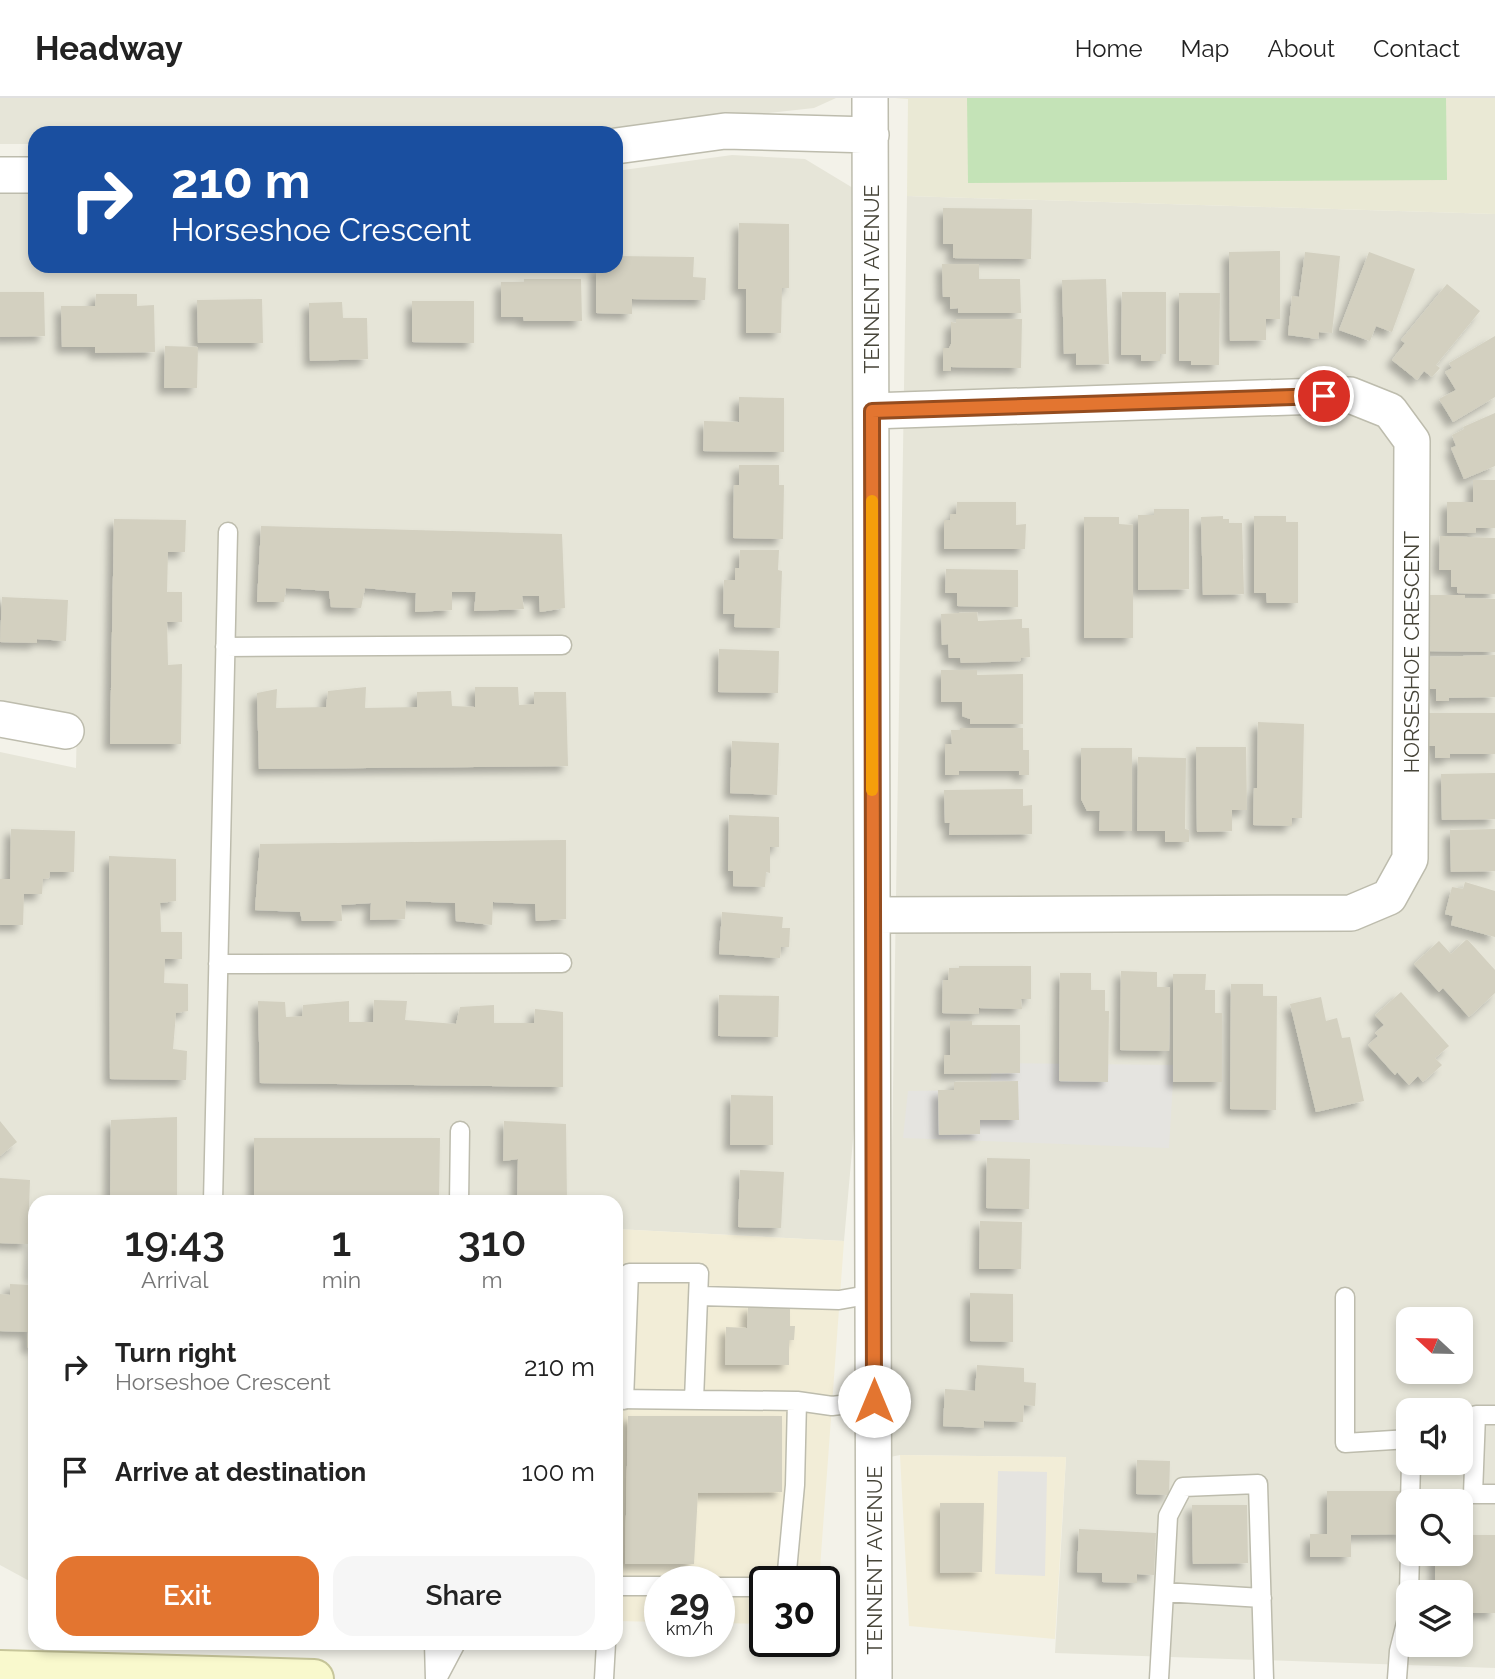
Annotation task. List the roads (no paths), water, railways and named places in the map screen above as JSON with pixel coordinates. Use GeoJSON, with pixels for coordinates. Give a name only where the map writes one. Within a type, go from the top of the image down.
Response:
{"type":"FeatureCollection","features":[{"type":"Feature","properties":{"kind":"main road"},"geometry":{"type":"LineString","coordinates":[[0,1670],[314,1679]]}},
{"type":"Feature","properties":{"kind":"street","name":"TENNENT AVENUE"},"geometry":{"type":"LineString","coordinates":[[870,98],[874,1679]]}},
{"type":"Feature","properties":{"kind":"street"},"geometry":{"type":"LineString","coordinates":[[623,145],[725,131],[871,135]]}},
{"type":"Feature","properties":{"kind":"street"},"geometry":{"type":"LineString","coordinates":[[0,175],[28,176]]}},
{"type":"Feature","properties":{"kind":"street","name":"HORSESHOE CRESCENT"},"geometry":{"type":"LineString","coordinates":[[872,411],[1350,395],[1390,411],[1412,441],[1410,859],[1389,897],[1351,913],[873,915]]}},
{"type":"Feature","properties":{"kind":"street"},"geometry":{"type":"LineString","coordinates":[[0,719],[66,731]]}},
{"type":"Feature","properties":{"kind":"lane"},"geometry":{"type":"LineString","coordinates":[[213,1195],[228,532]]}},
{"type":"Feature","properties":{"kind":"lane"},"geometry":{"type":"LineString","coordinates":[[225,647],[562,645]]}},
{"type":"Feature","properties":{"kind":"lane"},"geometry":{"type":"LineString","coordinates":[[218,964],[562,963]]}},
{"type":"Feature","properties":{"kind":"lane"},"geometry":{"type":"LineString","coordinates":[[459,1195],[460,1130]]}},
{"type":"Feature","properties":{"kind":"lane"},"geometry":{"type":"LineString","coordinates":[[623,1357],[629,1273],[699,1273],[694,1400]]}},
{"type":"Feature","properties":{"kind":"lane"},"geometry":{"type":"LineString","coordinates":[[699,1296],[839,1300],[873,1294]]}},
{"type":"Feature","properties":{"kind":"lane"},"geometry":{"type":"LineString","coordinates":[[1345,1297],[1345,1443],[1396,1440]]}},
{"type":"Feature","properties":{"kind":"lane"},"geometry":{"type":"LineString","coordinates":[[623,1399],[797,1401],[832,1406],[874,1401]]}},
{"type":"Feature","properties":{"kind":"lane"},"geometry":{"type":"LineString","coordinates":[[787,1566],[795,1485],[797,1401]]}},
{"type":"Feature","properties":{"kind":"lane"},"geometry":{"type":"LineString","coordinates":[[1495,1415],[1476,1415],[1473,1494],[1495,1494]]}},
{"type":"Feature","properties":{"kind":"lane"},"geometry":{"type":"LineString","coordinates":[[1159,1679],[1168,1516],[1183,1487],[1258,1484],[1264,1679]]}},
{"type":"Feature","properties":{"kind":"lane"},"geometry":{"type":"LineString","coordinates":[[623,1586],[644,1586]]}},
{"type":"Feature","properties":{"kind":"lane"},"geometry":{"type":"LineString","coordinates":[[1164,1591],[1262,1598]]}},
{"type":"Feature","properties":{"kind":"lane"},"geometry":{"type":"LineString","coordinates":[[434,1650],[436,1679]]}},
{"type":"Feature","properties":{"kind":"lane"},"geometry":{"type":"LineString","coordinates":[[436,1679],[452,1650]]}},
{"type":"Feature","properties":{"kind":"lane"},"geometry":{"type":"LineString","coordinates":[[604,1679],[606,1650]]}},
{"type":"Feature","properties":{"kind":"lane"},"geometry":{"type":"LineString","coordinates":[[1397,1679],[1399,1657]]}}]}
